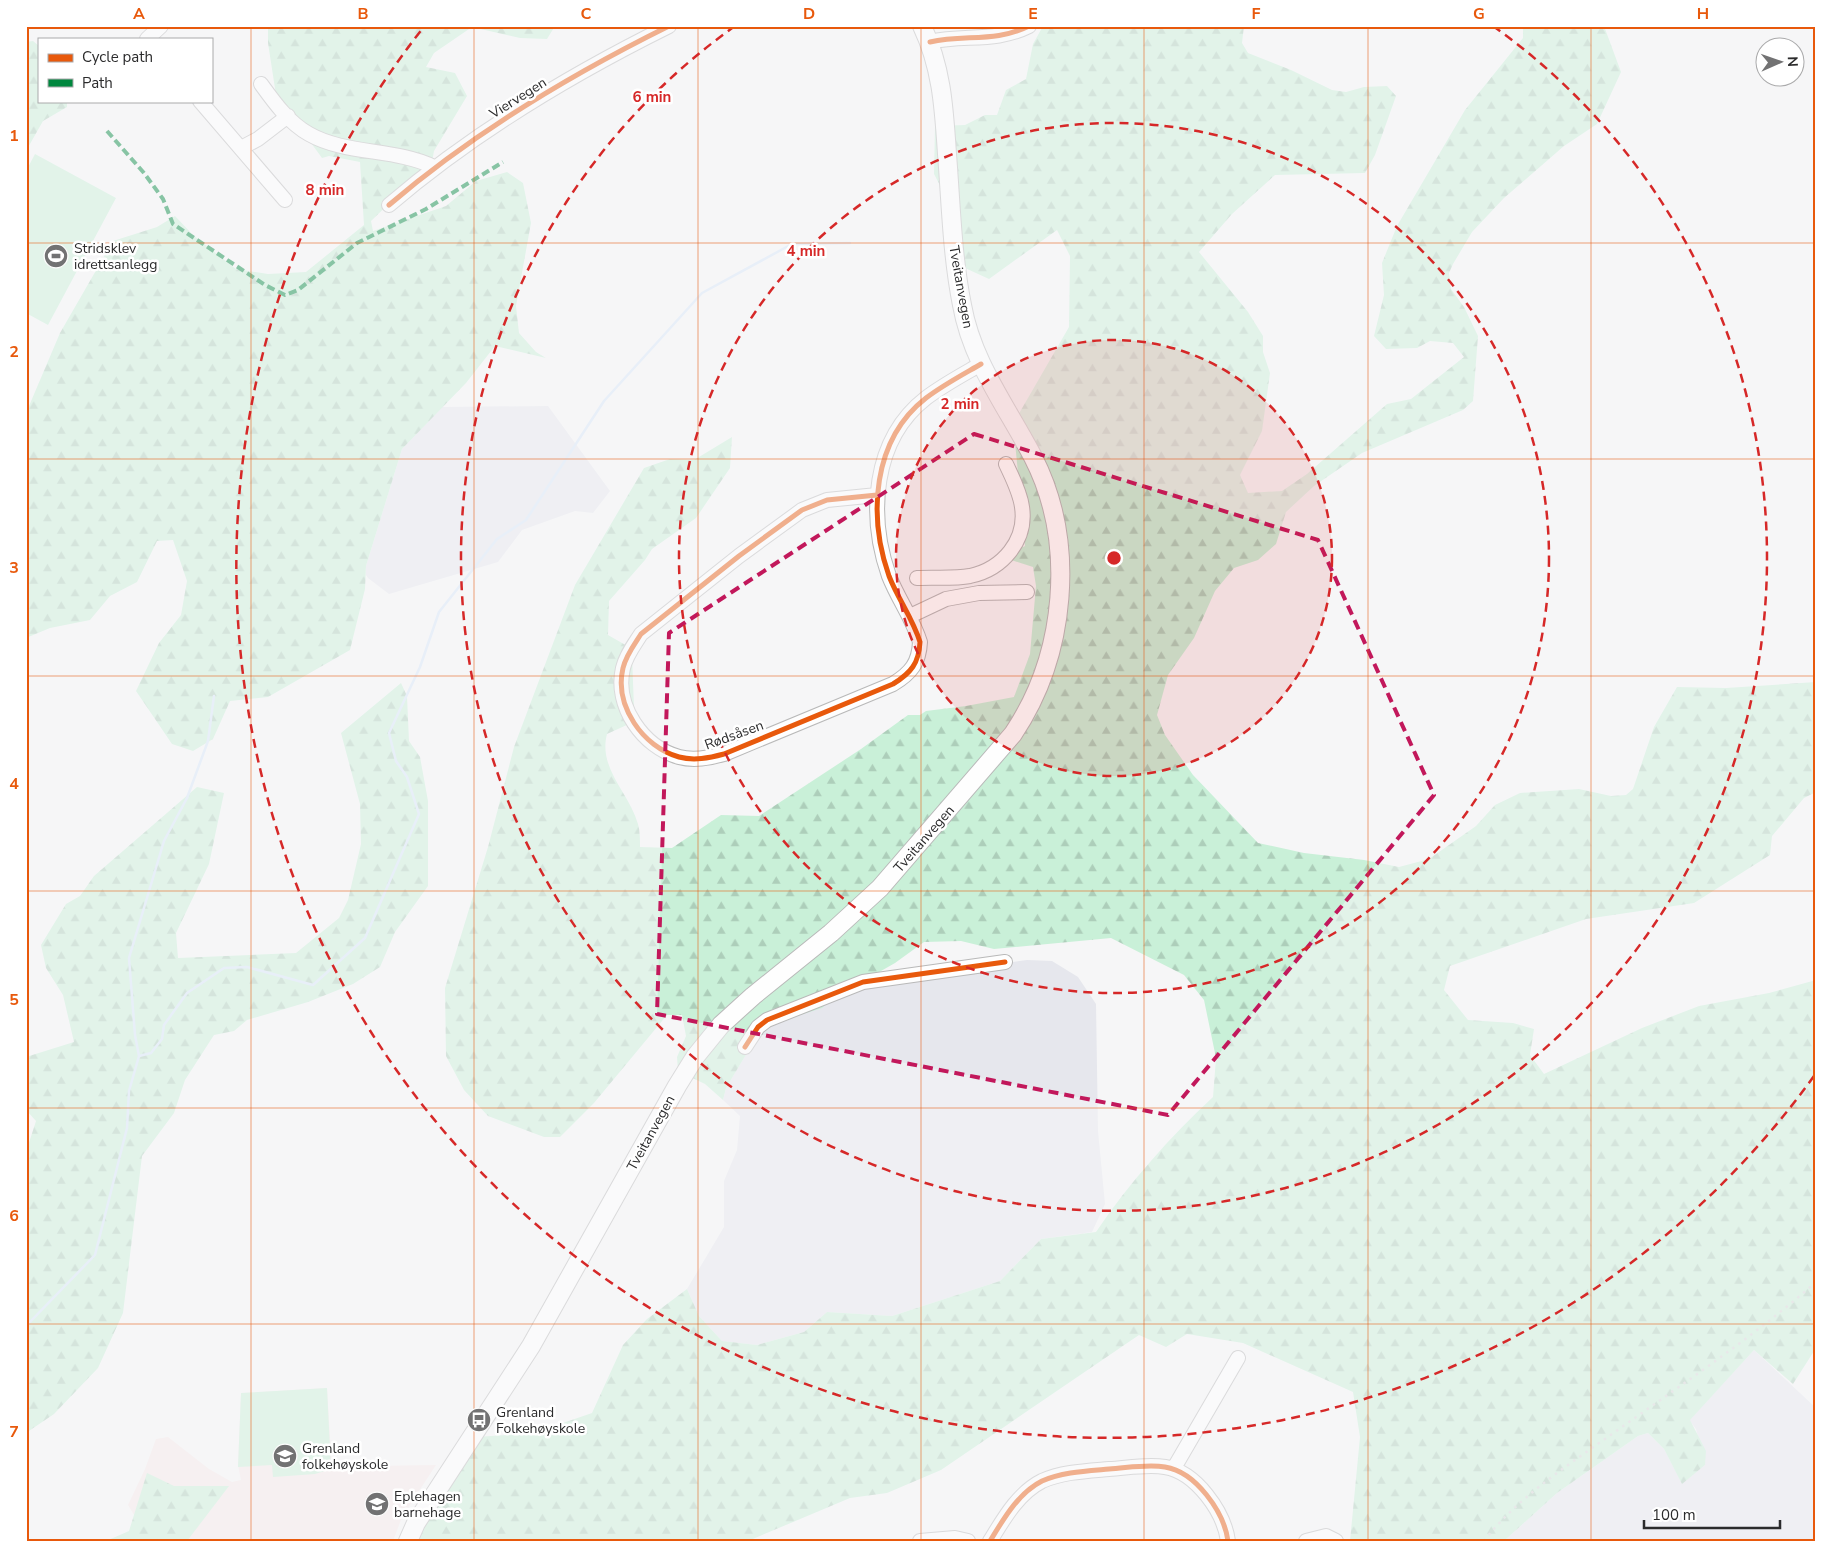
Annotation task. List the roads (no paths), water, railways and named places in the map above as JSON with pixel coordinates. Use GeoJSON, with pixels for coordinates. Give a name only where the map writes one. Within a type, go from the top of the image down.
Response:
{"type":"FeatureCollection","features":[{"type":"Feature","properties":{"kind":"main road","name":"Tveitanvegen"},"geometry":{"type":"LineString","coordinates":[[408,1541],[416,1523],[514,1376],[677,1086],[704,1046],[721,1025],[753,996],[831,933],[880,888],[1003,747],[1033,699],[1048,659],[1057,621],[1060,570],[1056,527],[1051,503],[1034,460],[981,364],[968,329],[959,293],[942,85],[930,42],[922,26]]}},
{"type":"Feature","properties":{"kind":"street"},"geometry":{"type":"LineString","coordinates":[[148,38],[161,26]]}},
{"type":"Feature","properties":{"kind":"street","name":"Viervegen"},"geometry":{"type":"LineString","coordinates":[[389,204],[434,167],[496,125],[598,63],[669,26]]}},
{"type":"Feature","properties":{"kind":"street"},"geometry":{"type":"LineString","coordinates":[[930,42],[944,39],[993,38],[1030,26]]}},
{"type":"Feature","properties":{"kind":"street"},"geometry":{"type":"LineString","coordinates":[[262,84],[288,116],[308,134],[325,141],[409,156],[434,167]]}},
{"type":"Feature","properties":{"kind":"street"},"geometry":{"type":"LineString","coordinates":[[201,102],[285,200]]}},
{"type":"Feature","properties":{"kind":"street"},"geometry":{"type":"LineString","coordinates":[[241,148],[288,116]]}},
{"type":"Feature","properties":{"kind":"street","name":"Rødsåsen"},"geometry":{"type":"LineString","coordinates":[[877,495],[827,500],[802,510],[739,556],[641,634],[630,650],[623,668],[624,695],[628,712],[640,732],[653,745],[680,758],[706,759],[724,754],[893,684],[905,677],[916,663],[920,642],[910,616],[890,578],[884,560],[877,495],[879,476],[887,451],[900,426],[912,411],[940,389],[981,364]]}},
{"type":"Feature","properties":{"kind":"street"},"geometry":{"type":"LineString","coordinates":[[917,578],[960,577],[989,570],[1014,549],[1023,521],[1022,506],[1006,464]]}},
{"type":"Feature","properties":{"kind":"street"},"geometry":{"type":"LineString","coordinates":[[931,605],[938,594],[960,577]]}},
{"type":"Feature","properties":{"kind":"street"},"geometry":{"type":"LineString","coordinates":[[910,616],[946,599],[978,593],[1027,592]]}},
{"type":"Feature","properties":{"kind":"street"},"geometry":{"type":"LineString","coordinates":[[745,1047],[758,1027],[767,1020],[863,982],[1005,962]]}},
{"type":"Feature","properties":{"kind":"street"},"geometry":{"type":"LineString","coordinates":[[1174,1468],[1238,1358]]}},
{"type":"Feature","properties":{"kind":"street"},"geometry":{"type":"LineString","coordinates":[[990,1541],[1018,1500],[1041,1482],[1087,1470],[1151,1466],[1174,1468],[1192,1481],[1212,1502],[1223,1519],[1228,1541]]}},
{"type":"Feature","properties":{"kind":"street"},"geometry":{"type":"LineString","coordinates":[[1306,1541],[1326,1536],[1336,1541]]}},
{"type":"Feature","properties":{"kind":"street"},"geometry":{"type":"LineString","coordinates":[[920,1541],[955,1538],[968,1541]]}},
{"type":"Feature","properties":{"kind":"waterway"},"geometry":{"type":"LineString","coordinates":[[139,1056],[151,1053],[162,1039],[164,1025],[187,993],[224,968],[247,967],[313,985],[365,938],[419,814],[407,777],[396,761],[389,733],[420,667],[439,612],[497,539],[526,520],[604,401],[702,293],[792,244],[850,243]]}},
{"type":"Feature","properties":{"kind":"waterway"},"geometry":{"type":"LineString","coordinates":[[26,1326],[95,1255],[127,1128],[129,1091],[139,1056],[135,1035],[129,958],[164,841],[187,798],[208,741],[214,696]]}},
{"type":"Feature","properties":{"kind":"railway"},"geometry":{"type":"LineString","coordinates":[[1484,1541],[1512,1510],[1544,1483],[1742,1342],[1816,1282]]}},
{"type":"Feature","properties":{"kind":"place","name":"Stridsklev idrettsanlegg"},"geometry":{"type":"Point","coordinates":[56,256]}},
{"type":"Feature","properties":{"kind":"place","name":"Grenland Folkehøyskole"},"geometry":{"type":"Point","coordinates":[479,1420]}},
{"type":"Feature","properties":{"kind":"place","name":"Grenland folkehøyskole"},"geometry":{"type":"Point","coordinates":[285,1456]}},
{"type":"Feature","properties":{"kind":"place","name":"Eplehagen barnehage"},"geometry":{"type":"Point","coordinates":[377,1504]}}]}
